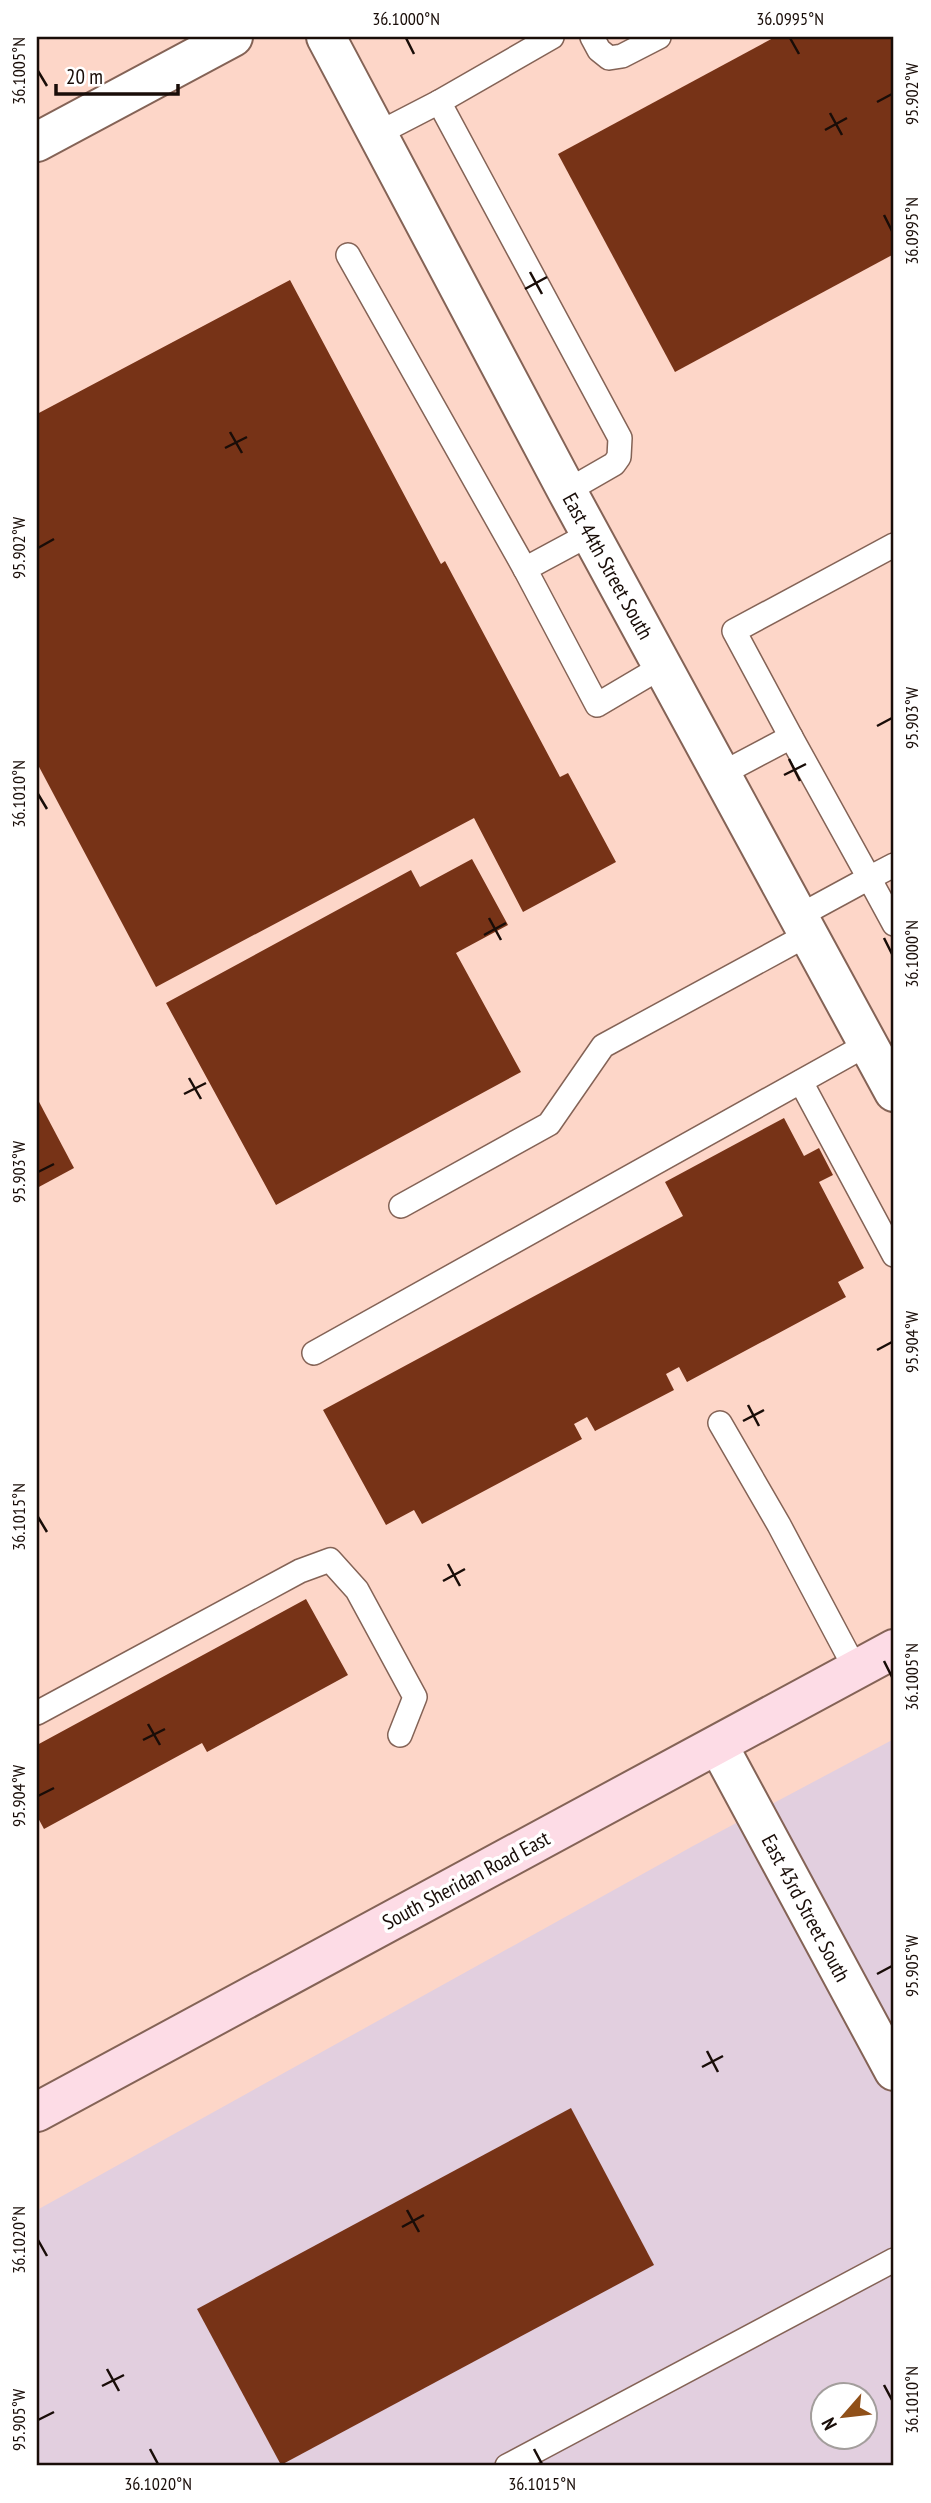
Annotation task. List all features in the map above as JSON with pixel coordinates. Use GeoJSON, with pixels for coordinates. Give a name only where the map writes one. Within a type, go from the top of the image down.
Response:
{"type":"FeatureCollection","features":[{"type":"Feature","properties":{"kind":"main road","name":"South Sheridan Road East"},"geometry":{"type":"LineString","coordinates":[[37,2112],[894,1649]]}},
{"type":"Feature","properties":{"kind":"street"},"geometry":{"type":"LineString","coordinates":[[37,142],[233,37]]}},
{"type":"Feature","properties":{"kind":"street","name":"East 44th Street South"},"geometry":{"type":"LineString","coordinates":[[326,37],[590,534],[894,1092]]}},
{"type":"Feature","properties":{"kind":"street","name":"East 43rd Street South"},"geometry":{"type":"LineString","coordinates":[[718,1745],[894,2071]]}},
{"type":"Feature","properties":{"kind":"lane"},"geometry":{"type":"LineString","coordinates":[[377,134],[552,37]]}},
{"type":"Feature","properties":{"kind":"lane"},"geometry":{"type":"LineString","coordinates":[[592,37],[599,50],[609,58],[622,56],[659,37]]}},
{"type":"Feature","properties":{"kind":"lane"},"geometry":{"type":"LineString","coordinates":[[439,102],[620,438],[619,457],[614,464],[567,491]]}},
{"type":"Feature","properties":{"kind":"lane"},"geometry":{"type":"LineString","coordinates":[[348,255],[525,569],[597,705],[663,666]]}},
{"type":"Feature","properties":{"kind":"lane"},"geometry":{"type":"LineString","coordinates":[[525,569],[590,534]]}},
{"type":"Feature","properties":{"kind":"lane"},"geometry":{"type":"LineString","coordinates":[[894,545],[734,631],[894,924]]}},
{"type":"Feature","properties":{"kind":"lane"},"geometry":{"type":"LineString","coordinates":[[721,774],[791,737]]}},
{"type":"Feature","properties":{"kind":"lane"},"geometry":{"type":"LineString","coordinates":[[401,1206],[549,1124],[603,1046],[804,925],[869,878],[894,865]]}},
{"type":"Feature","properties":{"kind":"lane"},"geometry":{"type":"LineString","coordinates":[[314,1353],[869,1044]]}},
{"type":"Feature","properties":{"kind":"lane"},"geometry":{"type":"LineString","coordinates":[[801,1082],[894,1255]]}},
{"type":"Feature","properties":{"kind":"lane"},"geometry":{"type":"LineString","coordinates":[[720,1423],[779,1525],[856,1670]]}},
{"type":"Feature","properties":{"kind":"lane"},"geometry":{"type":"LineString","coordinates":[[37,1713],[300,1571],[330,1560],[357,1590],[415,1697],[400,1735]]}},
{"type":"Feature","properties":{"kind":"lane"},"geometry":{"type":"LineString","coordinates":[[507,2466],[894,2260]]}},
{"type":"Feature","properties":{"kind":"shaded area"},"geometry":{"type":"Polygon","coordinates":[[[894,1739],[894,2466],[37,2466],[37,2210],[693,1846],[894,1739]]]}},
{"type":"Feature","properties":{"kind":"building"},"geometry":{"type":"Polygon","coordinates":[[[775,37],[894,37],[894,254],[675,372],[558,154],[775,37]]]}},
{"type":"Feature","properties":{"kind":"building"},"geometry":{"type":"Polygon","coordinates":[[[290,280],[441,564],[445,561],[560,777],[568,773],[616,862],[523,912],[474,818],[156,987],[37,763],[37,414],[290,280]]]}},
{"type":"Feature","properties":{"kind":"building"},"geometry":{"type":"Polygon","coordinates":[[[472,859],[508,925],[456,953],[521,1072],[276,1205],[166,1003],[411,870],[420,887],[472,859]]]}},
{"type":"Feature","properties":{"kind":"building"},"geometry":{"type":"Polygon","coordinates":[[[37,1098],[74,1168],[37,1188],[37,1098]]]}},
{"type":"Feature","properties":{"kind":"building"},"geometry":{"type":"Polygon","coordinates":[[[784,1118],[804,1156],[819,1148],[833,1175],[819,1182],[864,1268],[838,1282],[846,1297],[687,1382],[679,1367],[666,1374],[674,1390],[595,1431],[587,1417],[574,1424],[582,1439],[422,1524],[414,1510],[386,1525],[323,1410],[683,1216],[665,1182],[784,1118]]]}},
{"type":"Feature","properties":{"kind":"building"},"geometry":{"type":"Polygon","coordinates":[[[306,1599],[348,1675],[207,1752],[202,1743],[44,1829],[37,1816],[37,1745],[306,1599]]]}},
{"type":"Feature","properties":{"kind":"building"},"geometry":{"type":"Polygon","coordinates":[[[571,2108],[654,2265],[281,2465],[197,2309],[571,2108]]]}}]}
